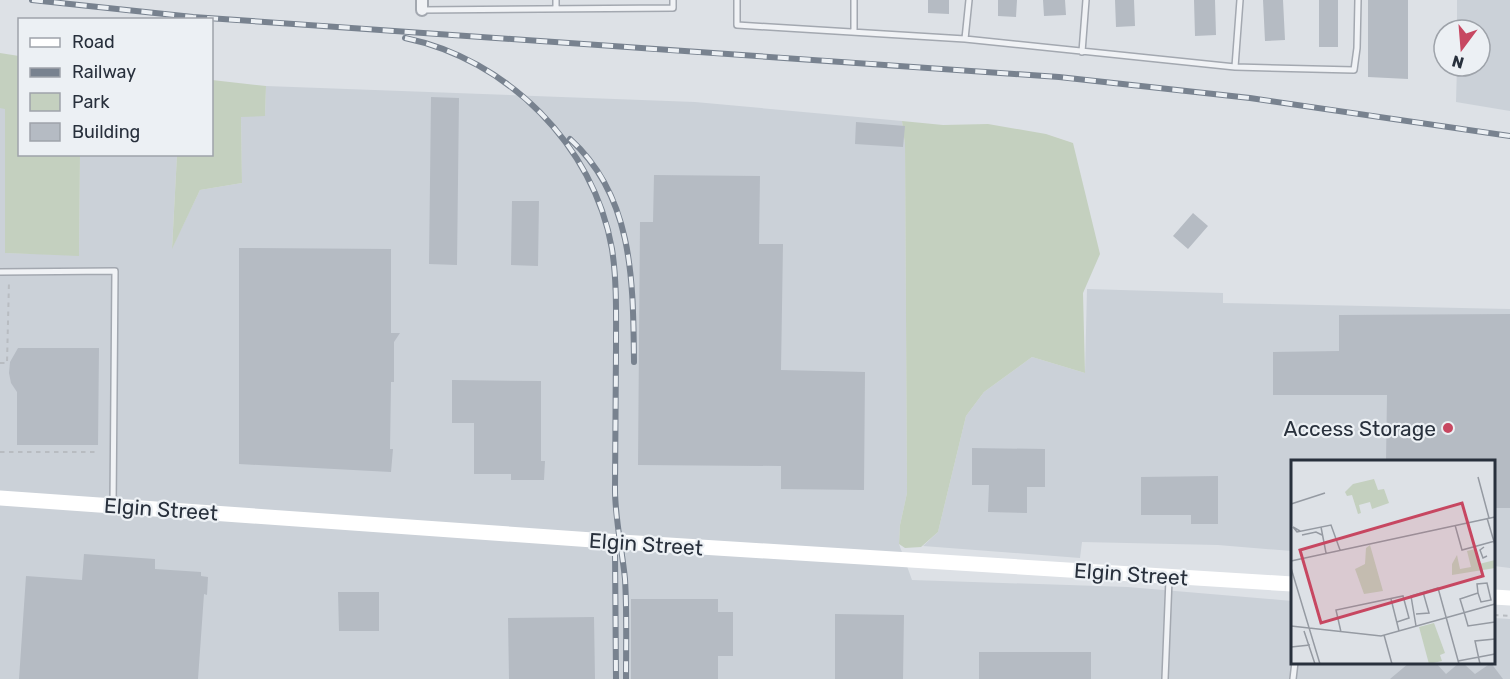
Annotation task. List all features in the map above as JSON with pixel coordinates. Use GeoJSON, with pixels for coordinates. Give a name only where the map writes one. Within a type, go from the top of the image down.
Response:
{"type":"FeatureCollection","features":[{"type":"Feature","properties":{"kind":"main road","name":"Elgin Street"},"geometry":{"type":"LineString","coordinates":[[0,498],[621,543],[1291,584]]}},
{"type":"Feature","properties":{"kind":"main road"},"geometry":{"type":"LineString","coordinates":[[1495,597],[1510,598]]}},
{"type":"Feature","properties":{"kind":"lane"},"geometry":{"type":"LineString","coordinates":[[556,0],[556,9]]}},
{"type":"Feature","properties":{"kind":"lane"},"geometry":{"type":"LineString","coordinates":[[422,5],[556,9],[673,8],[673,0]]}},
{"type":"Feature","properties":{"kind":"lane"},"geometry":{"type":"LineString","coordinates":[[737,0],[737,25],[965,39],[1235,67],[1354,70],[1358,0]]}},
{"type":"Feature","properties":{"kind":"lane"},"geometry":{"type":"LineString","coordinates":[[854,0],[854,32]]}},
{"type":"Feature","properties":{"kind":"lane"},"geometry":{"type":"LineString","coordinates":[[965,39],[969,0]]}},
{"type":"Feature","properties":{"kind":"lane"},"geometry":{"type":"LineString","coordinates":[[1082,52],[1086,0]]}},
{"type":"Feature","properties":{"kind":"lane"},"geometry":{"type":"LineString","coordinates":[[1235,67],[1240,0]]}},
{"type":"Feature","properties":{"kind":"lane"},"geometry":{"type":"LineString","coordinates":[[0,272],[115,272],[113,506]]}},
{"type":"Feature","properties":{"kind":"lane"},"geometry":{"type":"LineString","coordinates":[[1165,679],[1169,577]]}},
{"type":"Feature","properties":{"kind":"lane"},"geometry":{"type":"LineString","coordinates":[[1293,679],[1295,664]]}},
{"type":"Feature","properties":{"kind":"path"},"geometry":{"type":"LineString","coordinates":[[0,363],[7,363],[9,272]]}},
{"type":"Feature","properties":{"kind":"path"},"geometry":{"type":"LineString","coordinates":[[0,452],[99,452]]}},
{"type":"Feature","properties":{"kind":"path"},"geometry":{"type":"LineString","coordinates":[[1495,615],[1510,616]]}},
{"type":"Feature","properties":{"kind":"shaded area"},"geometry":{"type":"Polygon","coordinates":[[[1457,0],[1510,0],[1510,111],[1456,102],[1457,78],[1492,78],[1492,18],[1457,18],[1457,0]]]}},
{"type":"Feature","properties":{"kind":"shaded area"},"geometry":{"type":"Polygon","coordinates":[[[266,86],[695,102],[902,121],[905,145],[907,493],[900,525],[899,544],[912,580],[1128,587],[1291,601],[1291,664],[1495,664],[1495,618],[1510,619],[1510,679],[0,679],[0,108],[5,108],[5,253],[79,255],[80,156],[177,156],[172,248],[200,190],[242,183],[241,116],[265,116],[266,86]]]}},
{"type":"Feature","properties":{"kind":"shaded area"},"geometry":{"type":"Polygon","coordinates":[[[1087,289],[1223,293],[1223,303],[1510,309],[1510,568],[1495,566],[1495,460],[1291,460],[1291,551],[1218,545],[1082,542],[1080,558],[923,546],[938,532],[966,416],[984,392],[1032,357],[1085,373],[1087,289]]]}},
{"type":"Feature","properties":{"kind":"green space"},"geometry":{"type":"Polygon","coordinates":[[[0,53],[18,56],[18,156],[80,156],[79,256],[5,253],[5,109],[0,108],[0,53]]]}},
{"type":"Feature","properties":{"kind":"green space"},"geometry":{"type":"Polygon","coordinates":[[[213,80],[266,86],[265,116],[241,117],[242,183],[200,190],[172,249],[177,156],[213,156],[213,80]]]}},
{"type":"Feature","properties":{"kind":"green space"},"geometry":{"type":"Polygon","coordinates":[[[902,121],[943,125],[988,124],[1046,134],[1073,143],[1100,254],[1083,293],[1085,373],[1032,357],[984,392],[966,416],[938,532],[921,547],[905,548],[899,544],[900,525],[907,493],[905,145],[902,121]]]}},
{"type":"Feature","properties":{"kind":"building"},"geometry":{"type":"Polygon","coordinates":[[[928,0],[949,0],[949,14],[928,13],[928,0]]]}},
{"type":"Feature","properties":{"kind":"building"},"geometry":{"type":"Polygon","coordinates":[[[998,0],[1017,0],[1016,17],[998,16],[998,0]]]}},
{"type":"Feature","properties":{"kind":"building"},"geometry":{"type":"Polygon","coordinates":[[[1043,0],[1065,0],[1066,15],[1044,16],[1043,0]]]}},
{"type":"Feature","properties":{"kind":"building"},"geometry":{"type":"Polygon","coordinates":[[[1115,0],[1134,0],[1135,26],[1116,27],[1115,0]]]}},
{"type":"Feature","properties":{"kind":"building"},"geometry":{"type":"Polygon","coordinates":[[[1194,0],[1215,0],[1216,35],[1195,36],[1194,0]]]}},
{"type":"Feature","properties":{"kind":"building"},"geometry":{"type":"Polygon","coordinates":[[[1263,0],[1283,0],[1285,40],[1265,41],[1263,0]]]}},
{"type":"Feature","properties":{"kind":"building"},"geometry":{"type":"Polygon","coordinates":[[[1319,0],[1338,0],[1338,47],[1319,47],[1319,0]]]}},
{"type":"Feature","properties":{"kind":"building"},"geometry":{"type":"Polygon","coordinates":[[[1368,0],[1408,0],[1408,79],[1368,77],[1368,0]]]}},
{"type":"Feature","properties":{"kind":"building"},"geometry":{"type":"Polygon","coordinates":[[[431,97],[459,98],[457,265],[429,264],[431,97]]]}},
{"type":"Feature","properties":{"kind":"building"},"geometry":{"type":"Polygon","coordinates":[[[856,122],[905,126],[903,147],[855,144],[856,122]]]}},
{"type":"Feature","properties":{"kind":"building"},"geometry":{"type":"Polygon","coordinates":[[[654,175],[760,176],[759,244],[783,244],[781,370],[865,372],[864,490],[781,489],[781,466],[638,465],[640,222],[653,222],[654,175]]]}},
{"type":"Feature","properties":{"kind":"building"},"geometry":{"type":"Polygon","coordinates":[[[512,201],[539,201],[538,266],[511,265],[512,201]]]}},
{"type":"Feature","properties":{"kind":"building"},"geometry":{"type":"Polygon","coordinates":[[[1193,213],[1208,226],[1188,249],[1173,236],[1193,213]]]}},
{"type":"Feature","properties":{"kind":"building"},"geometry":{"type":"Polygon","coordinates":[[[239,248],[391,249],[391,333],[400,333],[394,342],[394,382],[391,382],[390,449],[393,449],[391,472],[239,464],[239,248]]]}},
{"type":"Feature","properties":{"kind":"building","name":"Access Storage"},"geometry":{"type":"Polygon","coordinates":[[[1510,314],[1510,508],[1495,508],[1495,460],[1386,460],[1387,395],[1273,395],[1273,352],[1339,351],[1339,315],[1510,314]]]}},
{"type":"Feature","properties":{"kind":"building"},"geometry":{"type":"Polygon","coordinates":[[[18,348],[99,348],[98,445],[17,445],[17,392],[11,383],[9,373],[10,362],[18,348]]]}},
{"type":"Feature","properties":{"kind":"building"},"geometry":{"type":"Polygon","coordinates":[[[452,380],[541,381],[541,461],[545,461],[544,480],[511,480],[511,474],[474,474],[474,423],[452,423],[452,380]]]}},
{"type":"Feature","properties":{"kind":"building"},"geometry":{"type":"Polygon","coordinates":[[[972,448],[1045,449],[1045,487],[1027,487],[1027,513],[988,512],[989,485],[972,485],[972,448]]]}},
{"type":"Feature","properties":{"kind":"building"},"geometry":{"type":"Polygon","coordinates":[[[1218,476],[1218,524],[1191,524],[1191,515],[1141,515],[1141,477],[1218,476]]]}},
{"type":"Feature","properties":{"kind":"building"},"geometry":{"type":"Polygon","coordinates":[[[84,554],[155,559],[155,569],[201,572],[201,576],[208,577],[207,595],[204,594],[198,679],[19,679],[26,576],[82,580],[84,554]]]}},
{"type":"Feature","properties":{"kind":"building"},"geometry":{"type":"Polygon","coordinates":[[[338,592],[379,592],[379,631],[339,631],[338,592]]]}},
{"type":"Feature","properties":{"kind":"building"},"geometry":{"type":"Polygon","coordinates":[[[631,599],[718,599],[718,612],[733,612],[733,656],[718,656],[718,679],[631,679],[631,599]]]}},
{"type":"Feature","properties":{"kind":"building"},"geometry":{"type":"Polygon","coordinates":[[[835,614],[904,615],[903,679],[835,679],[835,614]]]}},
{"type":"Feature","properties":{"kind":"building"},"geometry":{"type":"Polygon","coordinates":[[[594,617],[595,679],[509,679],[508,618],[594,617]]]}},
{"type":"Feature","properties":{"kind":"building"},"geometry":{"type":"Polygon","coordinates":[[[979,652],[1091,652],[1091,679],[979,679],[979,652]]]}},
{"type":"Feature","properties":{"kind":"building"},"geometry":{"type":"Polygon","coordinates":[[[1408,664],[1437,664],[1446,674],[1458,664],[1464,664],[1475,674],[1492,664],[1503,679],[1390,679],[1408,664]]]}},
{"type":"Feature","properties":{"kind":"railway"},"geometry":{"type":"LineString","coordinates":[[32,0],[207,18]]}},
{"type":"Feature","properties":{"kind":"railway"},"geometry":{"type":"LineString","coordinates":[[213,18],[1059,77],[1250,98],[1510,136]]}},
{"type":"Feature","properties":{"kind":"railway"},"geometry":{"type":"LineString","coordinates":[[405,38],[442,49],[478,65],[511,87],[540,112],[565,142],[586,175],[602,211],[614,261],[615,500],[625,579],[626,679]]}},
{"type":"Feature","properties":{"kind":"railway"},"geometry":{"type":"LineString","coordinates":[[570,139],[591,162],[607,187],[618,214],[626,242],[630,272],[634,362]]}},
{"type":"Feature","properties":{"kind":"railway"},"geometry":{"type":"LineString","coordinates":[[615,550],[616,679]]}},
{"type":"Feature","properties":{"kind":"place","name":"Access Storage"},"geometry":{"type":"Point","coordinates":[1448,428]}}]}
